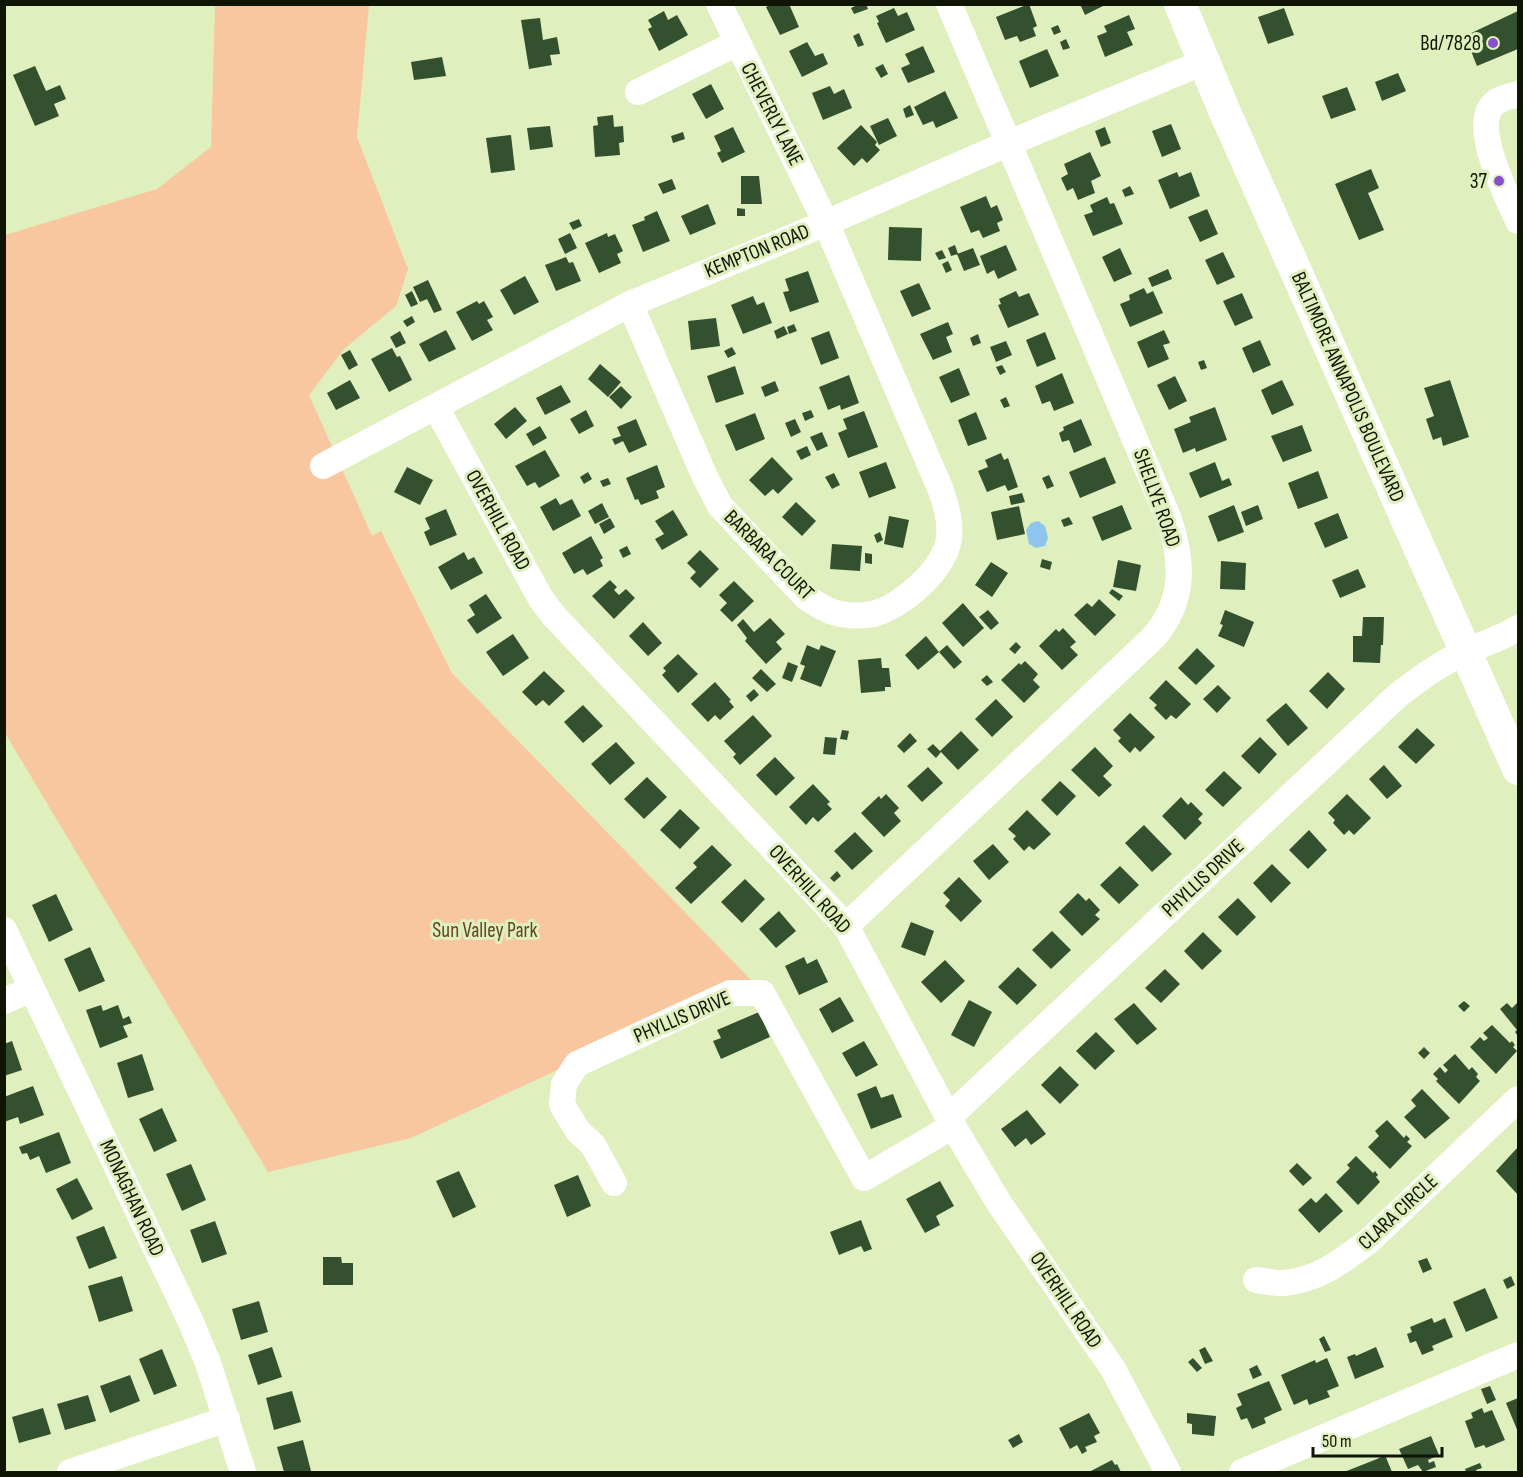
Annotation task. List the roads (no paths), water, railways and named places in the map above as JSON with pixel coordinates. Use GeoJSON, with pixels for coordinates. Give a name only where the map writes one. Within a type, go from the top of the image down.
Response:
{"type":"FeatureCollection","features":[{"type":"Feature","properties":{"kind":"main road","name":"BALTIMORE ANNAPOLIS BOULEVARD"},"geometry":{"type":"LineString","coordinates":[[1180,4],[1518,769]]}},
{"type":"Feature","properties":{"kind":"street","name":"CHEVERLY LANE"},"geometry":{"type":"LineString","coordinates":[[719,4],[826,223]]}},
{"type":"Feature","properties":{"kind":"street","name":"SHELLYE ROAD"},"geometry":{"type":"LineString","coordinates":[[846,926],[1131,660],[1166,623],[1174,605],[1179,562],[1176,541],[1169,520],[949,4]]}},
{"type":"Feature","properties":{"kind":"street"},"geometry":{"type":"LineString","coordinates":[[638,92],[737,43]]}},
{"type":"Feature","properties":{"kind":"street","name":"KEMPTON ROAD"},"geometry":{"type":"LineString","coordinates":[[323,466],[630,304],[1204,62]]}},
{"type":"Feature","properties":{"kind":"street"},"geometry":{"type":"LineString","coordinates":[[1518,94],[1495,103],[1487,125],[1487,142],[1518,221]]}},
{"type":"Feature","properties":{"kind":"street","name":"BARBARA COURT"},"geometry":{"type":"LineString","coordinates":[[630,304],[708,484],[720,506],[807,598],[823,608],[838,614],[855,615],[873,614],[890,607],[908,596],[924,581],[943,556],[949,541],[948,510],[826,223]]}},
{"type":"Feature","properties":{"kind":"street","name":"OVERHILL ROAD"},"geometry":{"type":"LineString","coordinates":[[436,407],[541,599],[554,616],[846,926],[951,1121],[999,1203],[1113,1369],[1168,1473]]}},
{"type":"Feature","properties":{"kind":"street"},"geometry":{"type":"LineString","coordinates":[[1467,651],[1494,626],[1518,610]]}},
{"type":"Feature","properties":{"kind":"street"},"geometry":{"type":"LineString","coordinates":[[1467,651],[1502,638],[1518,628]]}},
{"type":"Feature","properties":{"kind":"street","name":"PHYLLIS DRIVE"},"geometry":{"type":"LineString","coordinates":[[614,1183],[593,1145],[578,1131],[562,1105],[564,1084],[577,1064],[730,993],[762,993],[864,1178],[951,1121],[1396,697],[1424,674],[1467,651]]}},
{"type":"Feature","properties":{"kind":"street","name":"MONAGHAN ROAD"},"geometry":{"type":"LineString","coordinates":[[4,930],[190,1320],[208,1363],[243,1473]]}},
{"type":"Feature","properties":{"kind":"street"},"geometry":{"type":"LineString","coordinates":[[4,1001],[32,989]]}},
{"type":"Feature","properties":{"kind":"street","name":"CLARA CIRCLE"},"geometry":{"type":"LineString","coordinates":[[1256,1280],[1283,1283],[1308,1278],[1328,1271],[1347,1258],[1371,1239],[1518,1099]]}},
{"type":"Feature","properties":{"kind":"street"},"geometry":{"type":"LineString","coordinates":[[1242,1473],[1518,1355]]}},
{"type":"Feature","properties":{"kind":"street"},"geometry":{"type":"LineString","coordinates":[[70,1473],[227,1419]]}},
{"type":"Feature","properties":{"kind":"water"},"geometry":{"type":"Polygon","coordinates":[[[1038,521],[1045,526],[1048,538],[1045,546],[1036,548],[1029,544],[1026,530],[1031,523],[1038,521]]]}},
{"type":"Feature","properties":{"kind":"place","name":"Bd/7828"},"geometry":{"type":"Point","coordinates":[1493,43]}},
{"type":"Feature","properties":{"kind":"place","name":"37"},"geometry":{"type":"Point","coordinates":[1499,181]}},
{"type":"Feature","properties":{"kind":"park label","name":"Sun Valley Park"},"geometry":{"type":"Point","coordinates":[485,930]}}]}
